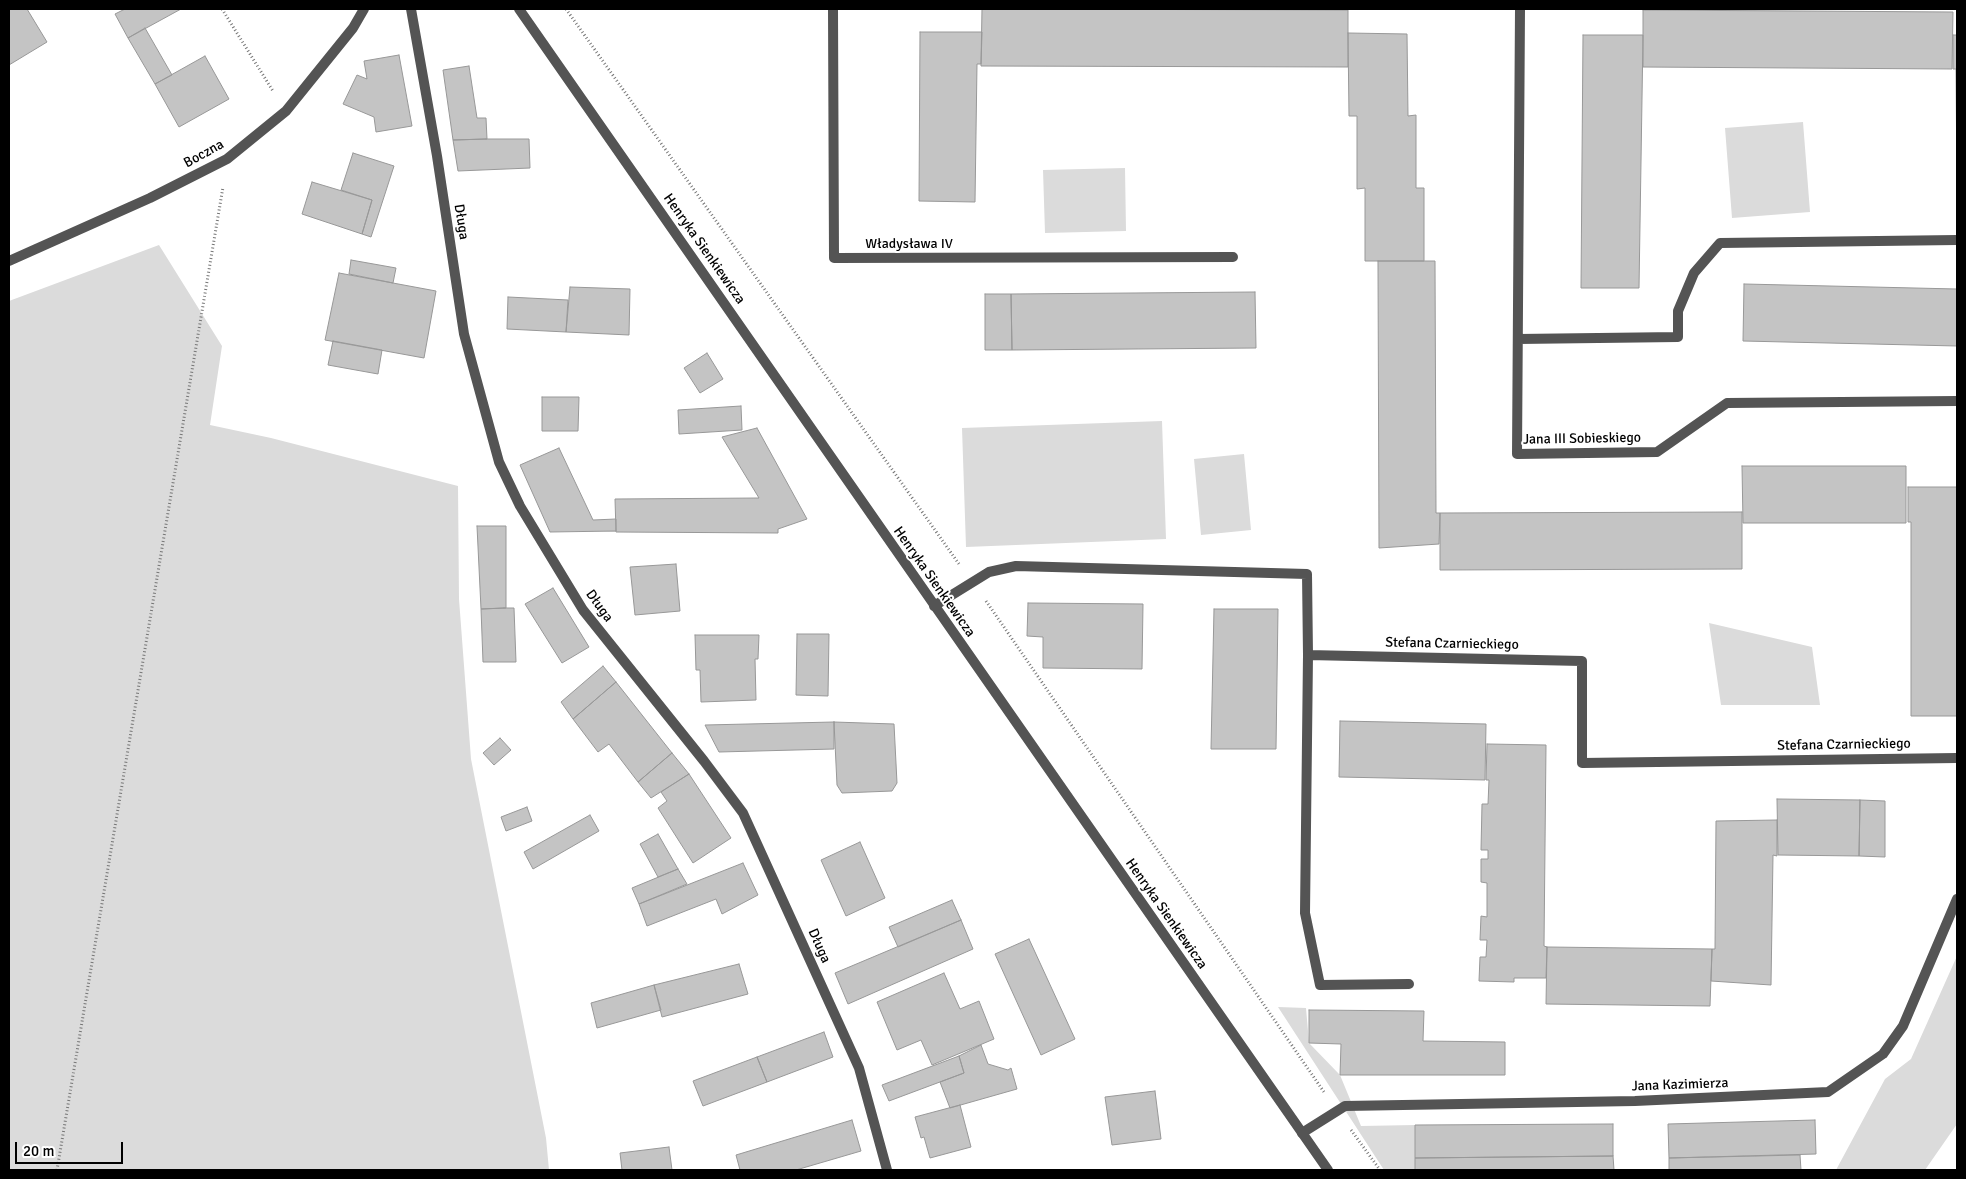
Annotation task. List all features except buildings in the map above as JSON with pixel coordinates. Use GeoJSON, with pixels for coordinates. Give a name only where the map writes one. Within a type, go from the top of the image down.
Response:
{"type":"FeatureCollection","features":[{"type":"Feature","properties":{"kind":"street","name":"Boczna"},"geometry":{"type":"LineString","coordinates":[[9,261],[141,202],[227,159],[286,110],[353,28],[364,9]]}},
{"type":"Feature","properties":{"kind":"street","name":"Długa"},"geometry":{"type":"LineString","coordinates":[[411,9],[437,156],[464,334],[498,462],[520,506],[583,610],[704,761],[743,813],[859,1068],[887,1170]]}},
{"type":"Feature","properties":{"kind":"street","name":"Henryka Sienkiewicza"},"geometry":{"type":"LineString","coordinates":[[519,9],[1328,1170]]}},
{"type":"Feature","properties":{"kind":"street","name":"Władysława IV"},"geometry":{"type":"LineString","coordinates":[[833,9],[834,258],[1233,257]]}},
{"type":"Feature","properties":{"kind":"street","name":"Jana III Sobieskiego"},"geometry":{"type":"LineString","coordinates":[[1520,9],[1517,454],[1657,452],[1728,403],[1957,401]]}},
{"type":"Feature","properties":{"kind":"street"},"geometry":{"type":"LineString","coordinates":[[1518,339],[1678,337],[1678,311],[1694,273],[1720,243],[1957,240]]}},
{"type":"Feature","properties":{"kind":"street"},"geometry":{"type":"LineString","coordinates":[[934,606],[988,572],[1016,566],[1307,574],[1305,913],[1320,985],[1408,984]]}},
{"type":"Feature","properties":{"kind":"street","name":"Stefana Czarnieckiego"},"geometry":{"type":"LineString","coordinates":[[1308,655],[1582,660],[1582,763],[1957,758]]}},
{"type":"Feature","properties":{"kind":"street","name":"Jana Kazimierza"},"geometry":{"type":"LineString","coordinates":[[1302,1133],[1345,1106],[1634,1101],[1828,1092],[1883,1054],[1903,1026],[1957,899]]}},
{"type":"Feature","properties":{"kind":"path"},"geometry":{"type":"LineString","coordinates":[[222,9],[286,110]]}},
{"type":"Feature","properties":{"kind":"path"},"geometry":{"type":"LineString","coordinates":[[57,1170],[227,159]]}},
{"type":"Feature","properties":{"kind":"shaded area"},"geometry":{"type":"Polygon","coordinates":[[[1803,122],[1810,212],[1732,218],[1725,128],[1803,122]]]}},
{"type":"Feature","properties":{"kind":"shaded area"},"geometry":{"type":"Polygon","coordinates":[[[1125,168],[1126,231],[1045,233],[1043,170],[1125,168]]]}},
{"type":"Feature","properties":{"kind":"shaded area"},"geometry":{"type":"Polygon","coordinates":[[[159,245],[222,346],[210,425],[271,438],[458,486],[459,599],[471,759],[546,1138],[549,1170],[9,1170],[9,301],[159,245]]]}},
{"type":"Feature","properties":{"kind":"shaded area"},"geometry":{"type":"Polygon","coordinates":[[[1162,421],[1166,539],[966,547],[962,428],[1162,421]]]}},
{"type":"Feature","properties":{"kind":"shaded area"},"geometry":{"type":"Polygon","coordinates":[[[1244,454],[1251,530],[1201,535],[1194,459],[1244,454]]]}},
{"type":"Feature","properties":{"kind":"shaded area"},"geometry":{"type":"Polygon","coordinates":[[[1709,623],[1812,647],[1820,705],[1721,705],[1709,623]]]}},
{"type":"Feature","properties":{"kind":"shaded area"},"geometry":{"type":"Polygon","coordinates":[[[1957,956],[1957,1124],[1925,1170],[1836,1170],[1885,1079],[1911,1059],[1957,956]]]}},
{"type":"Feature","properties":{"kind":"shaded area"},"geometry":{"type":"Polygon","coordinates":[[[1278,1007],[1306,1008],[1309,1043],[1340,1075],[1361,1126],[1415,1125],[1415,1170],[1384,1170],[1278,1007]]]}}]}
